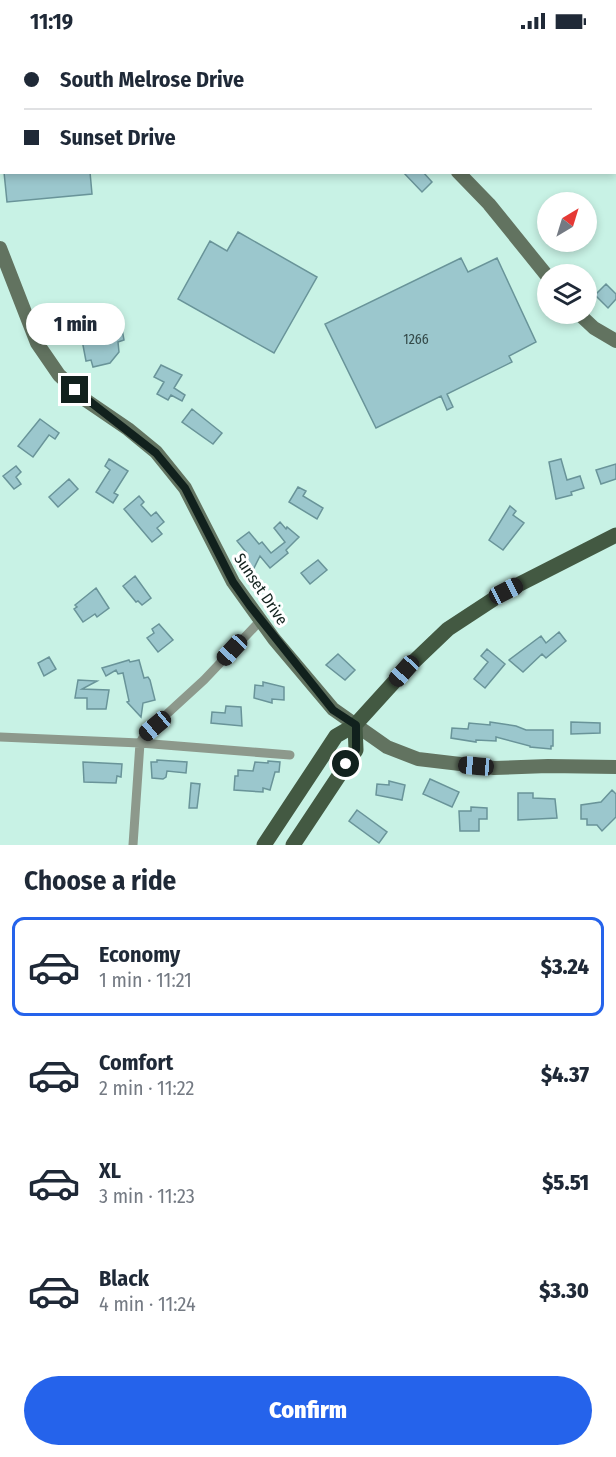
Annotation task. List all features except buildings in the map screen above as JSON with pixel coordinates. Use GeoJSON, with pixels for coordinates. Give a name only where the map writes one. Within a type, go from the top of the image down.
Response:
{"type":"FeatureCollection","features":[{"type":"Feature","properties":{"kind":"main road"},"geometry":{"type":"LineString","coordinates":[[460,174],[489,204],[537,264]]}},
{"type":"Feature","properties":{"kind":"main road","name":"Sunset Drive"},"geometry":{"type":"LineString","coordinates":[[0,248],[38,343],[59,375],[87,401],[128,429],[156,453],[185,488],[233,582],[333,710],[387,747],[418,759],[494,768],[616,767]]}},
{"type":"Feature","properties":{"kind":"main road"},"geometry":{"type":"LineString","coordinates":[[590,324],[616,341]]}},
{"type":"Feature","properties":{"kind":"main road"},"geometry":{"type":"LineString","coordinates":[[264,845],[336,736],[356,725],[404,671],[448,629],[506,591],[616,535]]}},
{"type":"Feature","properties":{"kind":"main road"},"geometry":{"type":"LineString","coordinates":[[292,845],[356,750],[356,725]]}},
{"type":"Feature","properties":{"kind":"street"},"geometry":{"type":"LineString","coordinates":[[133,845],[140,743],[146,734],[204,680],[261,620]]}},
{"type":"Feature","properties":{"kind":"street"},"geometry":{"type":"LineString","coordinates":[[0,737],[140,743],[290,755]]}},
{"type":"Feature","properties":{"kind":"route"},"geometry":{"type":"LineString","coordinates":[[75,390],[156,453],[185,488],[233,582],[250,606],[274,639],[333,710],[356,725],[356,750],[346,764]]}}]}
